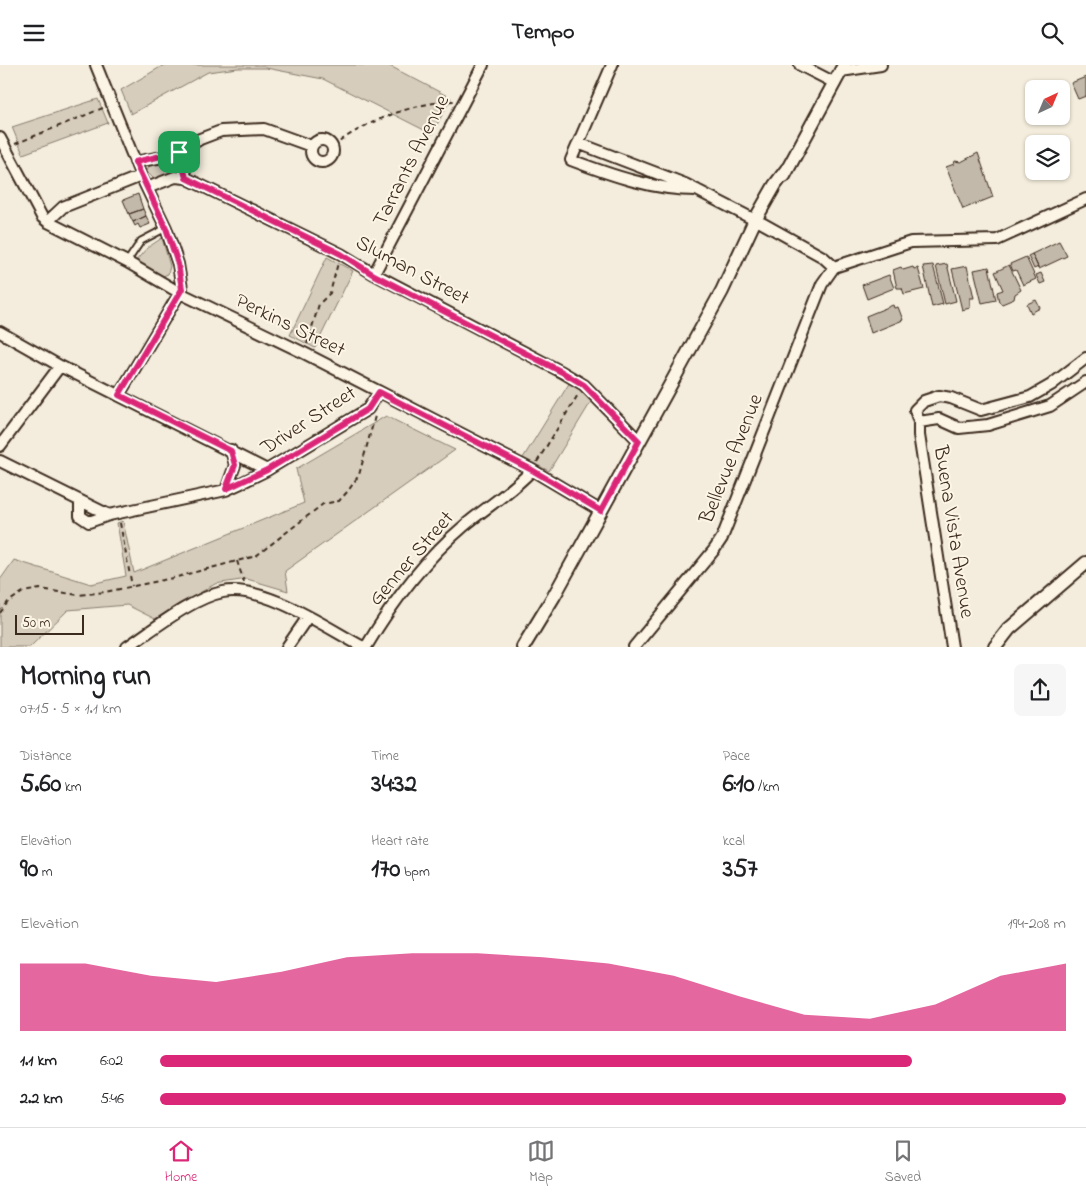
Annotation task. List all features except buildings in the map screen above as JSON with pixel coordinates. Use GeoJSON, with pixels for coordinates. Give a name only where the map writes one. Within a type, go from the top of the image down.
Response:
{"type":"FeatureCollection","features":[{"type":"Feature","properties":{"kind":"street"},"geometry":{"type":"LineString","coordinates":[[96,65],[141,176],[166,228],[178,264],[182,289],[119,395]]}},
{"type":"Feature","properties":{"kind":"street","name":"Tarrants Avenue"},"geometry":{"type":"LineString","coordinates":[[374,275],[483,65]]}},
{"type":"Feature","properties":{"kind":"street"},"geometry":{"type":"LineString","coordinates":[[612,65],[571,160],[614,177],[654,185],[697,190]]}},
{"type":"Feature","properties":{"kind":"street"},"geometry":{"type":"LineString","coordinates":[[800,65],[840,73],[881,65]]}},
{"type":"Feature","properties":{"kind":"street"},"geometry":{"type":"LineString","coordinates":[[523,647],[554,596],[734,268],[740,247],[758,222],[840,73]]}},
{"type":"Feature","properties":{"kind":"street"},"geometry":{"type":"LineString","coordinates":[[135,162],[179,152],[200,139],[221,131],[255,129],[273,131],[311,146]]}},
{"type":"Feature","properties":{"kind":"street"},"geometry":{"type":"LineString","coordinates":[[325,139],[333,147],[332,157],[324,162],[314,159],[310,151],[311,146],[314,142],[325,139]]}},
{"type":"Feature","properties":{"kind":"street","name":"Perkins Street"},"geometry":{"type":"LineString","coordinates":[[2,143],[42,217],[48,221],[180,293],[304,353],[532,470],[601,511]]}},
{"type":"Feature","properties":{"kind":"street"},"geometry":{"type":"LineString","coordinates":[[578,143],[697,190],[823,257],[834,267],[911,242],[997,240],[1086,199]]}},
{"type":"Feature","properties":{"kind":"street"},"geometry":{"type":"LineString","coordinates":[[147,188],[175,177],[186,178],[179,152]]}},
{"type":"Feature","properties":{"kind":"street"},"geometry":{"type":"LineString","coordinates":[[48,221],[63,207],[141,176]]}},
{"type":"Feature","properties":{"kind":"street","name":"Sluman Street"},"geometry":{"type":"LineString","coordinates":[[186,178],[341,254],[374,275],[537,357],[584,385],[639,441]]}},
{"type":"Feature","properties":{"kind":"street","name":"Bellevue Avenue"},"geometry":{"type":"LineString","coordinates":[[634,647],[722,538],[822,284],[834,267]]}},
{"type":"Feature","properties":{"kind":"street"},"geometry":{"type":"LineString","coordinates":[[0,332],[60,366],[267,470]]}},
{"type":"Feature","properties":{"kind":"street","name":"Buena Vista Avenue"},"geometry":{"type":"LineString","coordinates":[[952,647],[919,422],[915,410],[924,401],[938,396],[981,410],[1030,397],[1051,385],[1086,358]]}},
{"type":"Feature","properties":{"kind":"street"},"geometry":{"type":"LineString","coordinates":[[0,446],[60,366]]}},
{"type":"Feature","properties":{"kind":"street","name":"Buena Vista Avenue"},"geometry":{"type":"LineString","coordinates":[[919,422],[939,419],[959,428],[988,425],[1050,406],[1086,382]]}},
{"type":"Feature","properties":{"kind":"street","name":"Driver Street"},"geometry":{"type":"LineString","coordinates":[[80,502],[78,512],[85,521],[93,522],[113,514],[226,489],[267,470],[368,409],[379,392]]}},
{"type":"Feature","properties":{"kind":"street"},"geometry":{"type":"LineString","coordinates":[[226,489],[235,465],[231,451]]}},
{"type":"Feature","properties":{"kind":"street"},"geometry":{"type":"LineString","coordinates":[[0,461],[80,502],[113,514]]}},
{"type":"Feature","properties":{"kind":"street","name":"Genner Street"},"geometry":{"type":"LineString","coordinates":[[364,647],[385,616],[441,548],[463,526],[516,486],[532,470]]}},
{"type":"Feature","properties":{"kind":"street"},"geometry":{"type":"LineString","coordinates":[[995,647],[1009,629],[1086,563]]}},
{"type":"Feature","properties":{"kind":"street"},"geometry":{"type":"LineString","coordinates":[[127,647],[194,604],[223,592],[247,592],[275,600],[364,647]]}},
{"type":"Feature","properties":{"kind":"street"},"geometry":{"type":"LineString","coordinates":[[287,647],[307,618]]}},
{"type":"Feature","properties":{"kind":"lane"},"geometry":{"type":"LineString","coordinates":[[126,262],[141,241],[166,228]]}},
{"type":"Feature","properties":{"kind":"path"},"geometry":{"type":"LineString","coordinates":[[333,147],[341,140],[390,113],[453,100],[463,103]]}},
{"type":"Feature","properties":{"kind":"path"},"geometry":{"type":"LineString","coordinates":[[2,143],[112,105]]}},
{"type":"Feature","properties":{"kind":"path"},"geometry":{"type":"LineString","coordinates":[[304,353],[319,304],[330,293],[341,254]]}},
{"type":"Feature","properties":{"kind":"path"},"geometry":{"type":"LineString","coordinates":[[532,470],[584,385]]}},
{"type":"Feature","properties":{"kind":"path"},"geometry":{"type":"LineString","coordinates":[[0,613],[8,602],[23,592],[40,589],[78,595],[132,586],[256,556],[323,504],[339,501],[348,491],[359,475],[376,410]]}},
{"type":"Feature","properties":{"kind":"path"},"geometry":{"type":"LineString","coordinates":[[113,514],[132,586]]}},
{"type":"Feature","properties":{"kind":"path"},"geometry":{"type":"LineString","coordinates":[[237,561],[247,592]]}},
{"type":"Feature","properties":{"kind":"shaded area"},"geometry":{"type":"Polygon","coordinates":[[[164,65],[388,65],[451,98],[432,134],[323,79],[266,68],[238,68],[208,72],[131,114],[121,90],[164,65]]]}},
{"type":"Feature","properties":{"kind":"shaded area"},"geometry":{"type":"Polygon","coordinates":[[[98,99],[108,123],[23,154],[12,127],[98,99]]]}},
{"type":"Feature","properties":{"kind":"shaded area"},"geometry":{"type":"Polygon","coordinates":[[[173,161],[177,165],[174,172],[155,180],[147,172],[149,166],[173,161]]]}},
{"type":"Feature","properties":{"kind":"shaded area"},"geometry":{"type":"Polygon","coordinates":[[[162,238],[170,266],[168,274],[163,276],[134,263],[147,248],[162,238]]]}},
{"type":"Feature","properties":{"kind":"shaded area"},"geometry":{"type":"Polygon","coordinates":[[[327,257],[353,271],[315,348],[290,335],[327,257]]]}},
{"type":"Feature","properties":{"kind":"shaded area"},"geometry":{"type":"Polygon","coordinates":[[[570,382],[594,397],[549,471],[523,458],[570,382]]]}},
{"type":"Feature","properties":{"kind":"shaded area"},"geometry":{"type":"Polygon","coordinates":[[[386,416],[455,450],[285,571],[288,591],[247,579],[215,584],[155,619],[127,605],[68,610],[30,647],[0,647],[0,580],[14,560],[91,584],[126,576],[117,523],[123,521],[134,573],[304,503],[296,469],[386,416]]]}},
{"type":"Feature","properties":{"kind":"route"},"geometry":{"type":"LineString","coordinates":[[179,152],[186,178],[341,254],[374,275],[537,357],[584,385],[614,413],[634,438],[639,441],[601,511],[532,470],[379,392],[368,409],[267,470],[226,489],[231,481],[235,465],[231,451],[119,395],[182,289],[178,264],[166,228],[135,162],[174,155],[179,152]]}}]}
